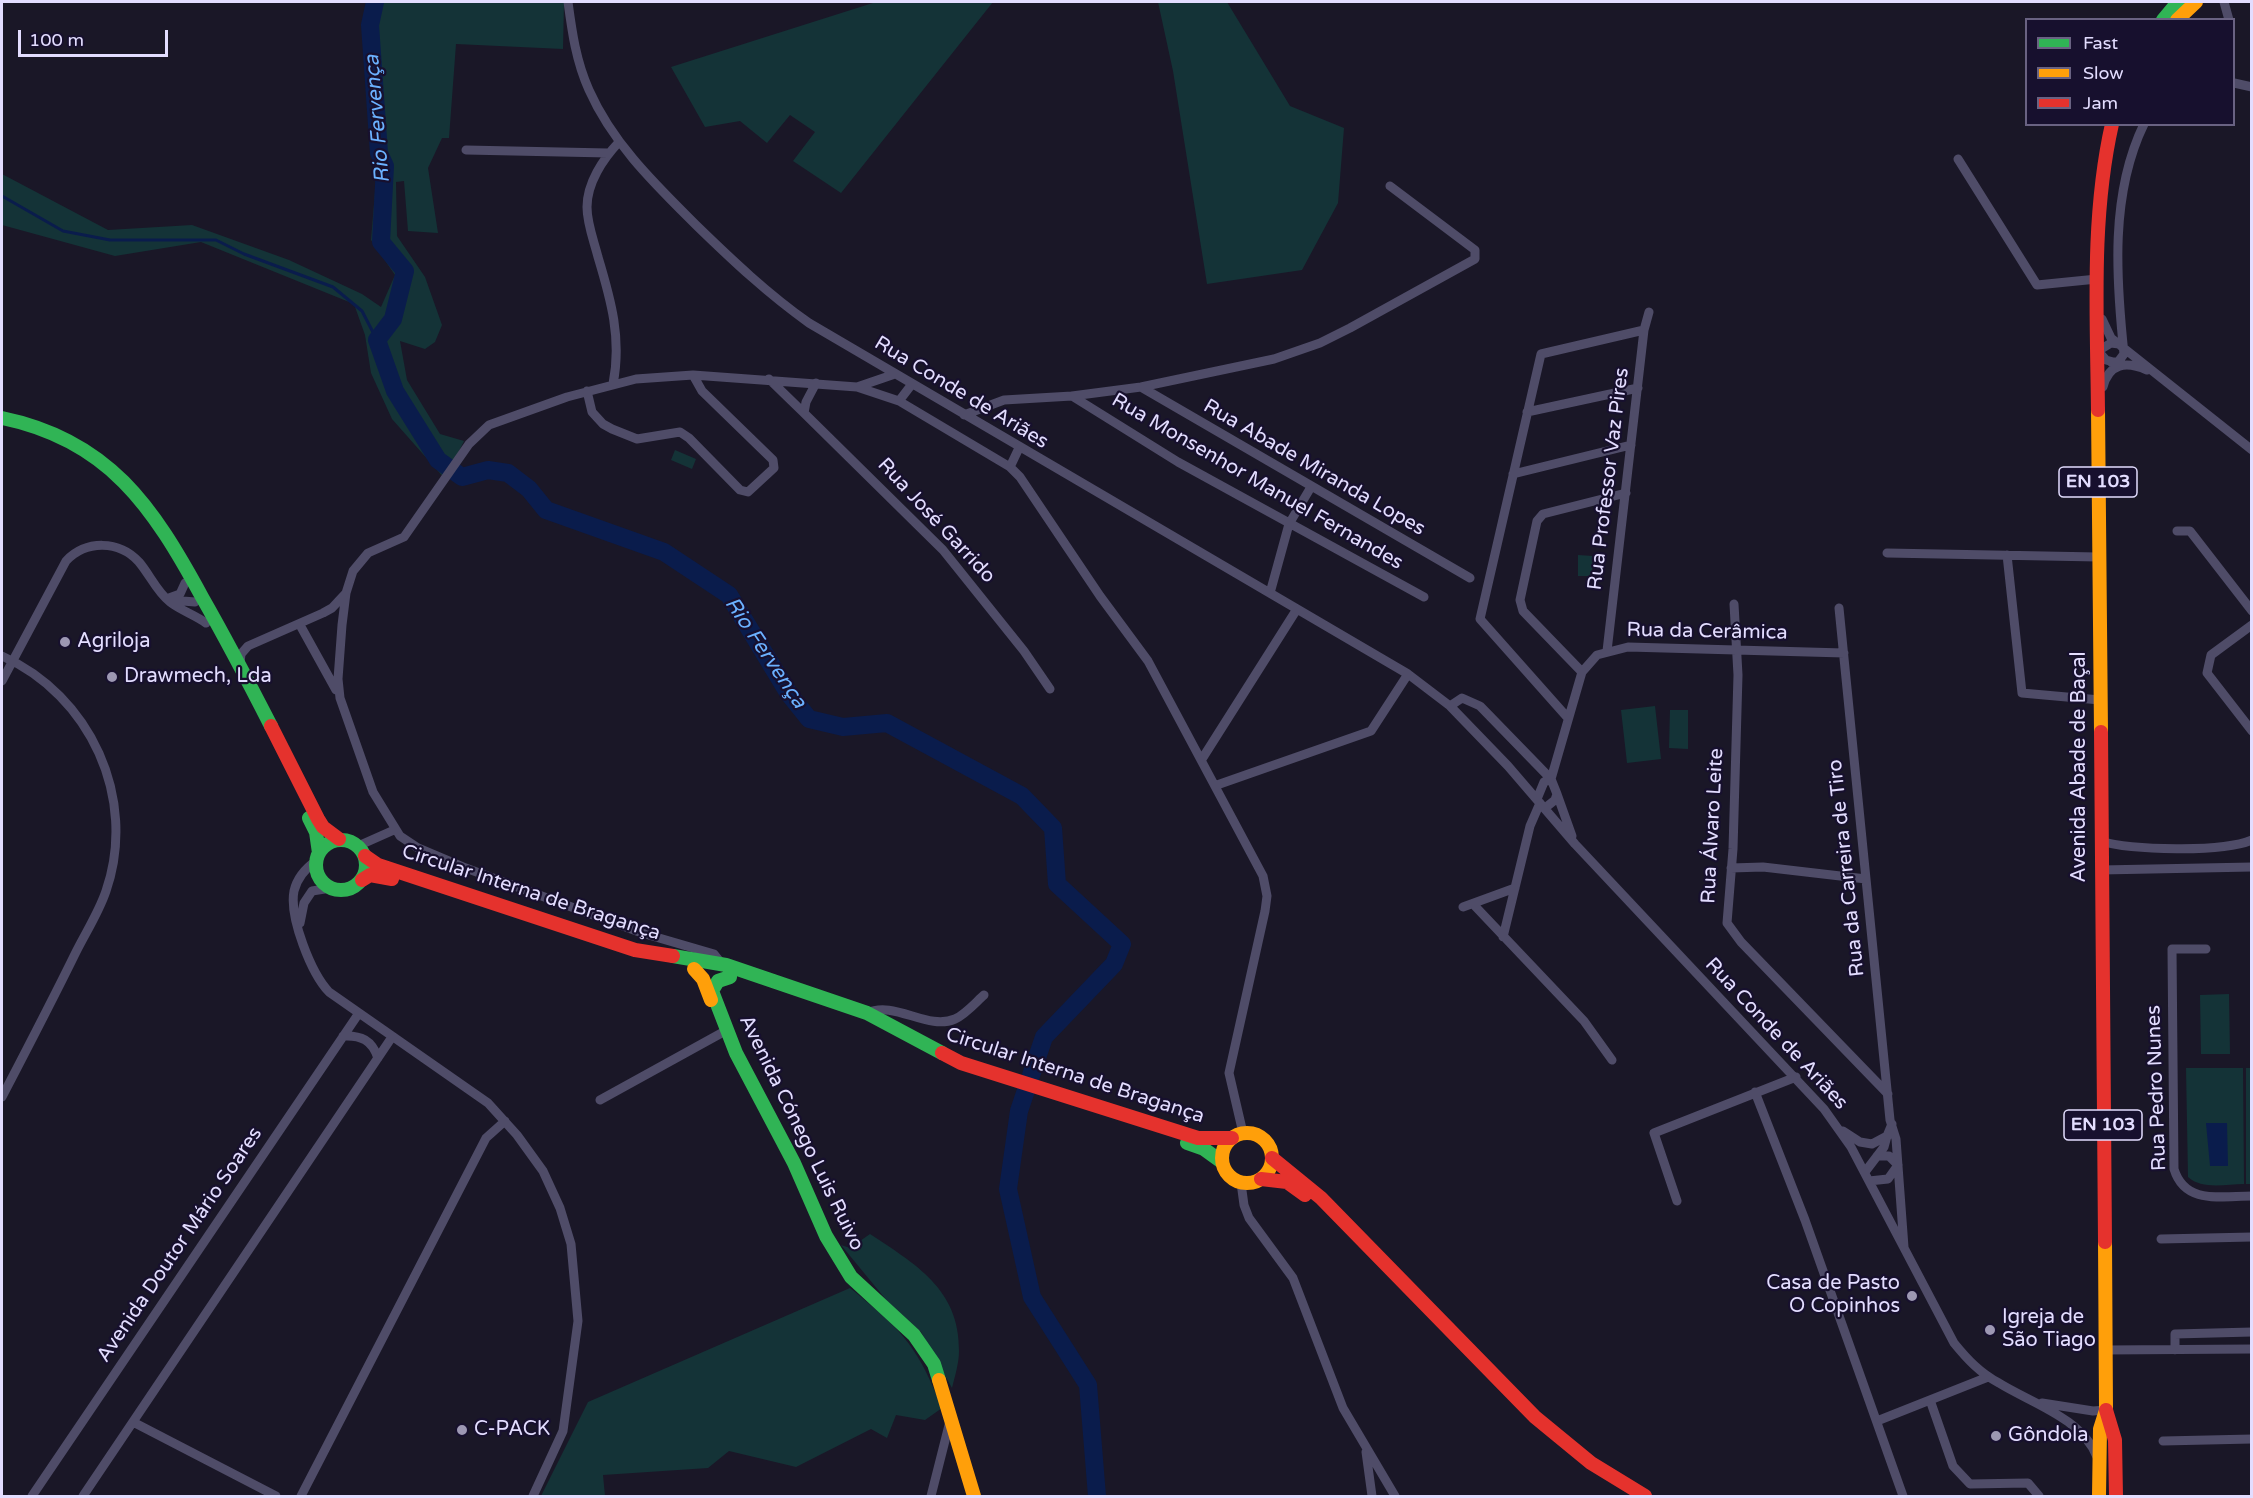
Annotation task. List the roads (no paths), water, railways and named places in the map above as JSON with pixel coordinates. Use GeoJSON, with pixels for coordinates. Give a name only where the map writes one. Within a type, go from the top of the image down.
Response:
{"type":"FeatureCollection","features":[{"type":"Feature","properties":{"kind":"main road"},"geometry":{"type":"LineString","coordinates":[[2165,18],[2178,2]]}},
{"type":"Feature","properties":{"kind":"main road"},"geometry":{"type":"LineString","coordinates":[[2179,18],[2196,2]]}},
{"type":"Feature","properties":{"kind":"main road","name":"Avenida Abade de Baçal"},"geometry":{"type":"LineString","coordinates":[[2112,126],[2104,159],[2099,202],[2097,306],[2105,1350],[2106,1410],[2115,1440],[2116,1497]]}},
{"type":"Feature","properties":{"kind":"main road"},"geometry":{"type":"LineString","coordinates":[[2,418],[37,427],[85,449],[127,484],[159,524],[224,635],[318,819],[323,827],[339,839],[362,851],[367,865],[362,880],[348,890],[331,888],[319,877],[316,832],[151,522],[105,471],[80,453],[56,441],[2,424]]}},
{"type":"Feature","properties":{"kind":"main road"},"geometry":{"type":"LineString","coordinates":[[195,602],[208,613],[237,668],[252,688]]}},
{"type":"Feature","properties":{"kind":"main road"},"geometry":{"type":"LineString","coordinates":[[317,857],[324,846],[339,839]]}},
{"type":"Feature","properties":{"kind":"main road","name":"Circular Interna de Bragança"},"geometry":{"type":"LineString","coordinates":[[362,851],[378,865],[635,950],[722,964],[867,1013],[979,1072]]}},
{"type":"Feature","properties":{"kind":"main road","name":"Circular Interna de Bragança"},"geometry":{"type":"LineString","coordinates":[[362,880],[370,875],[386,876],[633,958],[730,977],[860,1018],[940,1061],[1084,1106],[1204,1149],[1222,1162]]}},
{"type":"Feature","properties":{"kind":"main road","name":"Avenida Cónego Luis Ruivo"},"geometry":{"type":"LineString","coordinates":[[694,969],[703,979],[710,999],[718,1009],[736,1053],[794,1163],[826,1236],[851,1277],[926,1349],[942,1382],[974,1497]]}},
{"type":"Feature","properties":{"kind":"main road"},"geometry":{"type":"LineString","coordinates":[[718,1009],[712,989],[718,981],[730,977]]}},
{"type":"Feature","properties":{"kind":"main road","name":"Circular Interna de Bragança"},"geometry":{"type":"LineString","coordinates":[[1084,1106],[1198,1138],[1218,1140],[1238,1135]]}},
{"type":"Feature","properties":{"kind":"main road"},"geometry":{"type":"LineString","coordinates":[[1632,1497],[1584,1466],[1536,1426],[1302,1193],[1287,1182],[1261,1179],[1241,1183],[1227,1173],[1222,1162],[1224,1148],[1238,1135],[1252,1133],[1266,1142],[1272,1158],[1321,1198],[1535,1417],[1591,1463],[1645,1497]]}},
{"type":"Feature","properties":{"kind":"main road"},"geometry":{"type":"LineString","coordinates":[[1261,1179],[1270,1166],[1272,1158]]}},
{"type":"Feature","properties":{"kind":"main road","name":"Avenida Abade de Baçal"},"geometry":{"type":"LineString","coordinates":[[2099,1497],[2100,1429],[2106,1410]]}},
{"type":"Feature","properties":{"kind":"street","name":"Rua Conde de Ariães"},"geometry":{"type":"LineString","coordinates":[[568,2],[572,38],[579,65],[589,91],[619,142],[657,187],[783,305],[1019,448],[1408,674],[1450,706],[1526,786],[1575,844],[1796,1077],[1839,1128],[1867,1176],[1904,1251],[1954,1343],[1970,1363],[1988,1377],[2039,1403],[2081,1434],[2096,1453],[2099,1463]]}},
{"type":"Feature","properties":{"kind":"street"},"geometry":{"type":"LineString","coordinates":[[2224,2],[2228,18]]}},
{"type":"Feature","properties":{"kind":"street"},"geometry":{"type":"LineString","coordinates":[[2235,83],[2252,87]]}},
{"type":"Feature","properties":{"kind":"street"},"geometry":{"type":"LineString","coordinates":[[2111,362],[2121,360],[2119,254],[2121,189],[2132,148],[2143,126]]}},
{"type":"Feature","properties":{"kind":"street"},"geometry":{"type":"LineString","coordinates":[[613,384],[617,346],[614,315],[587,208],[592,184],[609,153],[619,142]]}},
{"type":"Feature","properties":{"kind":"street"},"geometry":{"type":"LineString","coordinates":[[466,150],[609,153]]}},
{"type":"Feature","properties":{"kind":"street"},"geometry":{"type":"LineString","coordinates":[[1958,159],[2037,285],[2097,279]]}},
{"type":"Feature","properties":{"kind":"street"},"geometry":{"type":"LineString","coordinates":[[964,415],[1004,400],[1072,396],[1141,387],[1274,360],[1320,343],[1475,259],[1474,250],[1390,186]]}},
{"type":"Feature","properties":{"kind":"street"},"geometry":{"type":"LineString","coordinates":[[2097,306],[2106,329],[2121,345],[2151,372],[2252,450]]}},
{"type":"Feature","properties":{"kind":"street","name":"Rua Professor Vaz Pires"},"geometry":{"type":"LineString","coordinates":[[1607,651],[1644,330],[1649,312]]}},
{"type":"Feature","properties":{"kind":"street"},"geometry":{"type":"LineString","coordinates":[[1567,717],[1480,619],[1541,354],[1644,330]]}},
{"type":"Feature","properties":{"kind":"street"},"geometry":{"type":"LineString","coordinates":[[2121,345],[2111,343],[2098,351],[2111,362],[2151,372]]}},
{"type":"Feature","properties":{"kind":"street"},"geometry":{"type":"LineString","coordinates":[[2098,400],[2106,375],[2112,368],[2126,364]]}},
{"type":"Feature","properties":{"kind":"street"},"geometry":{"type":"LineString","coordinates":[[857,387],[895,374]]}},
{"type":"Feature","properties":{"kind":"street"},"geometry":{"type":"LineString","coordinates":[[587,391],[592,412],[603,424],[637,439],[680,432],[689,438],[740,490],[748,492],[774,468],[773,460],[702,391],[693,375]]}},
{"type":"Feature","properties":{"kind":"street"},"geometry":{"type":"LineString","coordinates":[[340,698],[339,659],[346,593],[359,561],[368,553],[404,537],[461,455],[489,425],[587,391],[657,376],[693,375],[769,379],[857,387],[899,401],[988,453],[997,462],[1010,467],[1148,661],[1217,785],[1266,886],[1265,911],[1229,1073],[1238,1135]]}},
{"type":"Feature","properties":{"kind":"street","name":"Rua José Garrido"},"geometry":{"type":"LineString","coordinates":[[769,379],[943,550],[1018,643],[1050,689]]}},
{"type":"Feature","properties":{"kind":"street"},"geometry":{"type":"LineString","coordinates":[[804,413],[806,402],[816,383]]}},
{"type":"Feature","properties":{"kind":"street"},"geometry":{"type":"LineString","coordinates":[[899,401],[912,384]]}},
{"type":"Feature","properties":{"kind":"street","name":"Rua Abade Miranda Lopes"},"geometry":{"type":"LineString","coordinates":[[1141,387],[1470,578]]}},
{"type":"Feature","properties":{"kind":"street"},"geometry":{"type":"LineString","coordinates":[[1527,412],[1638,388]]}},
{"type":"Feature","properties":{"kind":"street","name":"Rua Monsenhor Manuel Fernandes"},"geometry":{"type":"LineString","coordinates":[[1072,396],[1178,462],[1424,597]]}},
{"type":"Feature","properties":{"kind":"street"},"geometry":{"type":"LineString","coordinates":[[988,453],[999,436]]}},
{"type":"Feature","properties":{"kind":"street"},"geometry":{"type":"LineString","coordinates":[[1513,474],[1631,445]]}},
{"type":"Feature","properties":{"kind":"street"},"geometry":{"type":"LineString","coordinates":[[1010,467],[1019,448]]}},
{"type":"Feature","properties":{"kind":"street"},"geometry":{"type":"LineString","coordinates":[[1270,594],[1289,524],[1311,487]]}},
{"type":"Feature","properties":{"kind":"street"},"geometry":{"type":"LineString","coordinates":[[1582,672],[1523,611],[1520,600],[1537,521],[1543,514],[1626,493]]}},
{"type":"Feature","properties":{"kind":"street"},"geometry":{"type":"LineString","coordinates":[[2177,531],[2190,531],[2252,611]]}},
{"type":"Feature","properties":{"kind":"street"},"geometry":{"type":"LineString","coordinates":[[2,681],[14,662],[49,589],[66,561],[81,549],[100,545],[126,552],[137,560],[173,604],[206,623]]}},
{"type":"Feature","properties":{"kind":"street"},"geometry":{"type":"LineString","coordinates":[[1887,553],[2098,557]]}},
{"type":"Feature","properties":{"kind":"street"},"geometry":{"type":"LineString","coordinates":[[2007,555],[2022,693],[2100,700]]}},
{"type":"Feature","properties":{"kind":"street"},"geometry":{"type":"LineString","coordinates":[[164,595],[169,598],[177,596],[185,583]]}},
{"type":"Feature","properties":{"kind":"street"},"geometry":{"type":"LineString","coordinates":[[239,664],[244,650],[332,608],[346,593]]}},
{"type":"Feature","properties":{"kind":"street"},"geometry":{"type":"LineString","coordinates":[[164,595],[172,601],[195,602]]}},
{"type":"Feature","properties":{"kind":"street","name":"Rua Álvaro Leite"},"geometry":{"type":"LineString","coordinates":[[1734,604],[1738,650],[1731,868],[1726,915],[1729,929],[1888,1094]]}},
{"type":"Feature","properties":{"kind":"street","name":"Rua da Carreira de Tiro"},"geometry":{"type":"LineString","coordinates":[[1839,608],[1888,1094],[1898,1165],[1904,1251]]}},
{"type":"Feature","properties":{"kind":"street"},"geometry":{"type":"LineString","coordinates":[[1202,759],[1297,609]]}},
{"type":"Feature","properties":{"kind":"street"},"geometry":{"type":"LineString","coordinates":[[300,625],[318,653],[340,698],[373,792],[394,830],[418,848],[463,867],[642,933],[714,954],[722,964]]}},
{"type":"Feature","properties":{"kind":"street"},"geometry":{"type":"LineString","coordinates":[[2252,625],[2211,655],[2207,673],[2252,731]]}},
{"type":"Feature","properties":{"kind":"street"},"geometry":{"type":"LineString","coordinates":[[224,635],[236,642],[255,643]]}},
{"type":"Feature","properties":{"kind":"street","name":"Rua da Cerâmica"},"geometry":{"type":"LineString","coordinates":[[1503,937],[1530,826],[1541,803],[1582,672],[1597,655],[1628,647],[1844,653]]}},
{"type":"Feature","properties":{"kind":"street"},"geometry":{"type":"LineString","coordinates":[[2,656],[60,694],[82,722],[98,749],[109,777],[114,810],[115,845],[106,892],[2,1097]]}},
{"type":"Feature","properties":{"kind":"street"},"geometry":{"type":"LineString","coordinates":[[1217,785],[1371,731],[1408,674]]}},
{"type":"Feature","properties":{"kind":"street"},"geometry":{"type":"LineString","coordinates":[[1450,706],[1462,698],[1480,706],[1557,795],[1575,844]]}},
{"type":"Feature","properties":{"kind":"street"},"geometry":{"type":"LineString","coordinates":[[1526,786],[1547,781]]}},
{"type":"Feature","properties":{"kind":"street"},"geometry":{"type":"LineString","coordinates":[[1541,803],[1555,800],[1557,795]]}},
{"type":"Feature","properties":{"kind":"street"},"geometry":{"type":"LineString","coordinates":[[362,851],[394,830]]}},
{"type":"Feature","properties":{"kind":"street"},"geometry":{"type":"LineString","coordinates":[[2100,841],[2136,847],[2223,847],[2252,840]]}},
{"type":"Feature","properties":{"kind":"street"},"geometry":{"type":"LineString","coordinates":[[317,857],[308,866],[295,889],[294,905],[299,928],[315,974],[321,984],[392,1037],[488,1103],[543,1170],[571,1244],[578,1321],[563,1431],[533,1497]]}},
{"type":"Feature","properties":{"kind":"street"},"geometry":{"type":"LineString","coordinates":[[1731,868],[1763,867],[1866,879]]}},
{"type":"Feature","properties":{"kind":"street"},"geometry":{"type":"LineString","coordinates":[[2101,870],[2252,867]]}},
{"type":"Feature","properties":{"kind":"street"},"geometry":{"type":"LineString","coordinates":[[299,928],[304,903],[311,892],[331,888]]}},
{"type":"Feature","properties":{"kind":"street"},"geometry":{"type":"LineString","coordinates":[[1515,888],[1468,906],[1503,937],[1584,1021],[1612,1060]]}},
{"type":"Feature","properties":{"kind":"street","name":"Rua Pedro Nunes"},"geometry":{"type":"LineString","coordinates":[[2206,949],[2172,949],[2174,1169],[2184,1189],[2196,1195],[2252,1196]]}},
{"type":"Feature","properties":{"kind":"street"},"geometry":{"type":"LineString","coordinates":[[867,1013],[881,1009],[948,1021],[958,1017],[984,994]]}},
{"type":"Feature","properties":{"kind":"street","name":"Avenida Doutor Mário Soares"},"geometry":{"type":"LineString","coordinates":[[32,1497],[359,1013]]}},
{"type":"Feature","properties":{"kind":"street"},"geometry":{"type":"LineString","coordinates":[[600,1100],[727,1030]]}},
{"type":"Feature","properties":{"kind":"street"},"geometry":{"type":"LineString","coordinates":[[343,1036],[362,1037],[370,1042],[378,1058]]}},
{"type":"Feature","properties":{"kind":"street"},"geometry":{"type":"LineString","coordinates":[[83,1497],[392,1037]]}},
{"type":"Feature","properties":{"kind":"street"},"geometry":{"type":"LineString","coordinates":[[1677,1202],[1654,1133],[1796,1077]]}},
{"type":"Feature","properties":{"kind":"street"},"geometry":{"type":"LineString","coordinates":[[1755,1092],[1805,1220],[1903,1497]]}},
{"type":"Feature","properties":{"kind":"street"},"geometry":{"type":"LineString","coordinates":[[301,1497],[486,1138],[505,1121]]}},
{"type":"Feature","properties":{"kind":"street"},"geometry":{"type":"LineString","coordinates":[[1877,1156],[1889,1156],[1898,1165],[1888,1179],[1867,1176],[1877,1156],[1884,1147],[1892,1124]]}},
{"type":"Feature","properties":{"kind":"street"},"geometry":{"type":"LineString","coordinates":[[1839,1128],[1866,1144],[1877,1144],[1887,1136]]}},
{"type":"Feature","properties":{"kind":"street"},"geometry":{"type":"LineString","coordinates":[[1241,1183],[1244,1205],[1249,1218],[1293,1278],[1343,1407],[1395,1497]]}},
{"type":"Feature","properties":{"kind":"street"},"geometry":{"type":"LineString","coordinates":[[2161,1239],[2252,1237]]}},
{"type":"Feature","properties":{"kind":"street"},"geometry":{"type":"LineString","coordinates":[[2175,1350],[2175,1334],[2252,1332]]}},
{"type":"Feature","properties":{"kind":"street"},"geometry":{"type":"LineString","coordinates":[[2105,1350],[2252,1348]]}},
{"type":"Feature","properties":{"kind":"street"},"geometry":{"type":"LineString","coordinates":[[1877,1421],[1988,1377]]}},
{"type":"Feature","properties":{"kind":"street"},"geometry":{"type":"LineString","coordinates":[[1930,1400],[1953,1466],[1970,1484],[2028,1483],[2039,1497]]}},
{"type":"Feature","properties":{"kind":"street","name":"Rua Conde de Ariães"},"geometry":{"type":"LineString","coordinates":[[2039,1403],[2092,1411],[2106,1410]]}},
{"type":"Feature","properties":{"kind":"street"},"geometry":{"type":"LineString","coordinates":[[931,1497],[951,1416]]}},
{"type":"Feature","properties":{"kind":"street"},"geometry":{"type":"LineString","coordinates":[[133,1422],[276,1497]]}},
{"type":"Feature","properties":{"kind":"street"},"geometry":{"type":"LineString","coordinates":[[2163,1441],[2252,1439]]}},
{"type":"Feature","properties":{"kind":"street"},"geometry":{"type":"LineString","coordinates":[[1365,1447],[1372,1497]]}},
{"type":"Feature","properties":{"kind":"water"},"geometry":{"type":"Polygon","coordinates":[[[2206,1123],[2227,1123],[2228,1166],[2210,1166],[2206,1123]]]}},
{"type":"Feature","properties":{"kind":"waterway","name":"Rio Fervença"},"geometry":{"type":"LineString","coordinates":[[375,2],[370,25],[379,153],[385,166],[381,242],[405,271],[393,319],[377,340],[395,391],[438,460],[462,477],[488,470],[508,473],[529,489],[546,510],[664,552],[729,595],[789,694],[809,719],[843,727],[887,723],[1022,796],[1053,828],[1057,884],[1122,944],[1114,964],[1044,1037],[1019,1111],[1008,1189],[1032,1297],[1088,1385],[1097,1496]]}},
{"type":"Feature","properties":{"kind":"waterway"},"geometry":{"type":"LineString","coordinates":[[2,196],[63,231],[110,240],[216,240],[244,254],[333,287],[362,311],[377,340]]}},
{"type":"Feature","properties":{"kind":"place","name":"Agriloja"},"geometry":{"type":"Point","coordinates":[65,642]}},
{"type":"Feature","properties":{"kind":"place","name":"Drawmech, Lda"},"geometry":{"type":"Point","coordinates":[112,677]}},
{"type":"Feature","properties":{"kind":"place","name":"Casa de Pasto O Copinhos"},"geometry":{"type":"Point","coordinates":[1912,1296]}},
{"type":"Feature","properties":{"kind":"place","name":"Igreja de São Tiago"},"geometry":{"type":"Point","coordinates":[1990,1330]}},
{"type":"Feature","properties":{"kind":"place","name":"C-PACK"},"geometry":{"type":"Point","coordinates":[462,1430]}},
{"type":"Feature","properties":{"kind":"place","name":"Gôndola"},"geometry":{"type":"Point","coordinates":[1996,1436]}}]}
